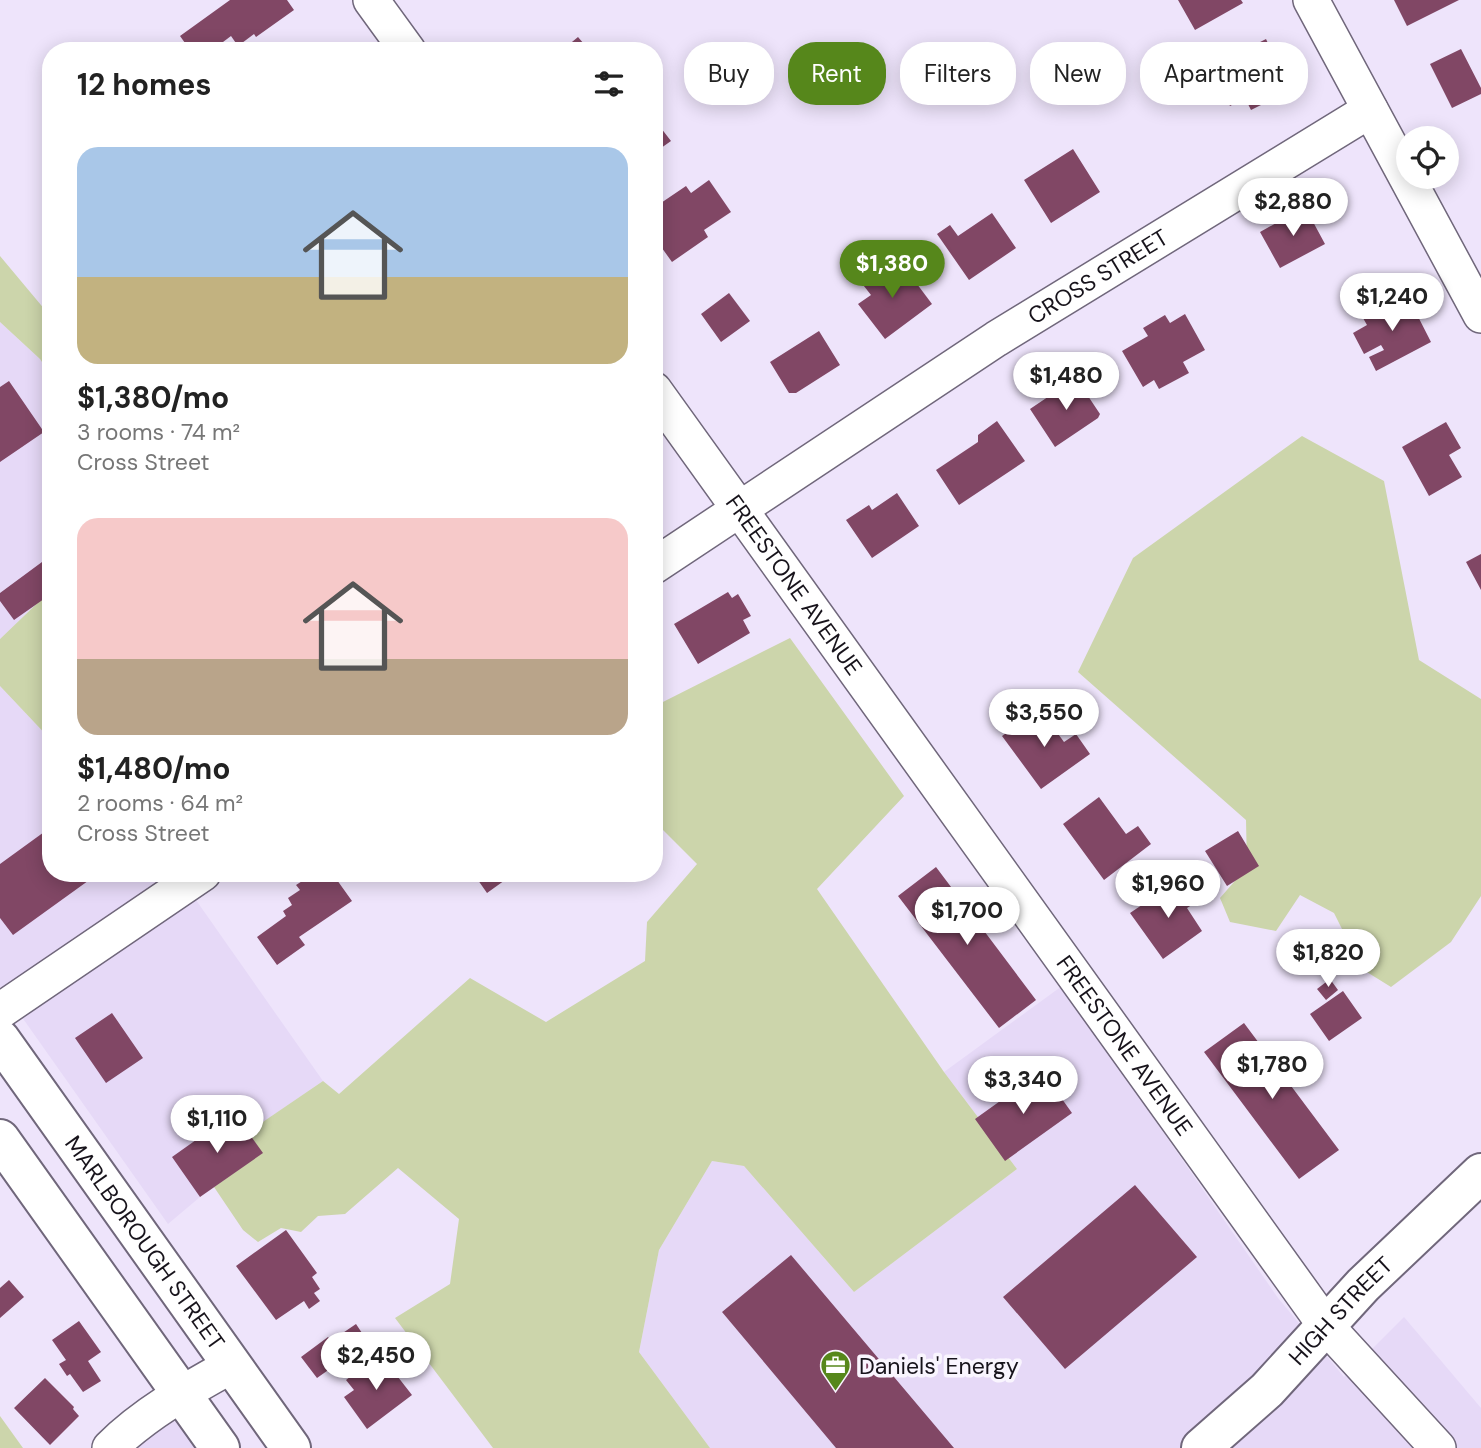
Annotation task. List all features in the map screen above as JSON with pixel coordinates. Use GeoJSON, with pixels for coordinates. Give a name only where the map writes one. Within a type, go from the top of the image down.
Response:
{"type":"FeatureCollection","features":[{"type":"Feature","properties":{"kind":"main road","name":"MARLBOROUGH STREET"},"geometry":{"type":"LineString","coordinates":[[0,1039],[291,1448]]}},
{"type":"Feature","properties":{"kind":"main road"},"geometry":{"type":"LineString","coordinates":[[0,1139],[220,1448]]}},
{"type":"Feature","properties":{"kind":"main road","name":"HIGH STREET"},"geometry":{"type":"LineString","coordinates":[[1201,1448],[1267,1390],[1363,1285],[1481,1173]]}},
{"type":"Feature","properties":{"kind":"street"},"geometry":{"type":"LineString","coordinates":[[371,0],[401,42]]}},
{"type":"Feature","properties":{"kind":"street"},"geometry":{"type":"LineString","coordinates":[[1311,0],[1481,316]]}},
{"type":"Feature","properties":{"kind":"street","name":"CROSS STREET"},"geometry":{"type":"LineString","coordinates":[[663,560],[996,339],[1370,110]]}},
{"type":"Feature","properties":{"kind":"street","name":"FREESTONE AVENUE"},"geometry":{"type":"LineString","coordinates":[[663,402],[1326,1326],[1438,1448]]}},
{"type":"Feature","properties":{"kind":"street"},"geometry":{"type":"LineString","coordinates":[[0,1011],[190,882]]}},
{"type":"Feature","properties":{"kind":"street"},"geometry":{"type":"LineString","coordinates":[[110,1448],[181,1393],[232,1365]]}},
{"type":"Feature","properties":{"kind":"shaded area"},"geometry":{"type":"Polygon","coordinates":[[[0,322],[42,362],[42,599],[0,639],[0,322]]]}},
{"type":"Feature","properties":{"kind":"shaded area"},"geometry":{"type":"Polygon","coordinates":[[[0,686],[42,730],[42,882],[183,882],[323,1081],[249,1132],[200,1197],[168,1224],[0,986],[0,686]]]}},
{"type":"Feature","properties":{"kind":"shaded area"},"geometry":{"type":"Polygon","coordinates":[[[1062,986],[1278,1298],[1344,1377],[1404,1317],[1481,1408],[1481,1448],[710,1448],[639,1352],[659,1250],[712,1161],[744,1166],[854,1292],[1017,1169],[944,1072],[1062,986]]]}},
{"type":"Feature","properties":{"kind":"shaded area"},"geometry":{"type":"Polygon","coordinates":[[[169,1420],[180,1423],[198,1448],[130,1448],[169,1420]]]}},
{"type":"Feature","properties":{"kind":"green space"},"geometry":{"type":"Polygon","coordinates":[[[0,256],[42,306],[42,362],[0,322],[0,256]]]}},
{"type":"Feature","properties":{"kind":"green space"},"geometry":{"type":"Polygon","coordinates":[[[1302,436],[1384,481],[1419,660],[1481,699],[1481,896],[1451,942],[1391,987],[1362,969],[1334,913],[1300,895],[1276,931],[1230,922],[1220,898],[1247,867],[1246,820],[1078,672],[1133,558],[1302,436]]]}},
{"type":"Feature","properties":{"kind":"green space"},"geometry":{"type":"Polygon","coordinates":[[[42,599],[42,730],[0,686],[0,639],[42,599]]]}},
{"type":"Feature","properties":{"kind":"green space"},"geometry":{"type":"Polygon","coordinates":[[[790,638],[904,796],[817,889],[944,1072],[1017,1169],[854,1292],[744,1166],[712,1161],[659,1250],[639,1352],[710,1448],[493,1448],[395,1318],[450,1284],[459,1219],[398,1168],[345,1214],[318,1216],[301,1232],[281,1228],[258,1242],[243,1230],[214,1187],[262,1153],[248,1132],[323,1081],[339,1094],[470,978],[546,1022],[645,961],[647,922],[697,864],[663,830],[663,702],[790,638]]]}},
{"type":"Feature","properties":{"kind":"green space"},"geometry":{"type":"Polygon","coordinates":[[[0,1416],[23,1448],[0,1448],[0,1416]]]}},
{"type":"Feature","properties":{"kind":"building"},"geometry":{"type":"Polygon","coordinates":[[[230,0],[287,0],[294,10],[256,37],[254,34],[243,42],[235,42],[231,36],[223,42],[184,42],[180,36],[230,0]]]}},
{"type":"Feature","properties":{"kind":"building"},"geometry":{"type":"Polygon","coordinates":[[[1178,0],[1241,0],[1243,3],[1195,30],[1178,0]]]}},
{"type":"Feature","properties":{"kind":"building"},"geometry":{"type":"Polygon","coordinates":[[[1394,0],[1459,0],[1407,26],[1394,0]]]}},
{"type":"Feature","properties":{"kind":"building"},"geometry":{"type":"Polygon","coordinates":[[[1461,49],[1481,88],[1481,94],[1452,108],[1430,64],[1461,49]]]}},
{"type":"Feature","properties":{"kind":"building"},"geometry":{"type":"Polygon","coordinates":[[[1248,105],[1261,105],[1251,110],[1248,105]]]}},
{"type":"Feature","properties":{"kind":"building"},"geometry":{"type":"Polygon","coordinates":[[[663,131],[671,141],[663,147],[663,131]]]}},
{"type":"Feature","properties":{"kind":"building"},"geometry":{"type":"Polygon","coordinates":[[[1073,149],[1100,192],[1051,223],[1024,180],[1073,149]]]}},
{"type":"Feature","properties":{"kind":"building"},"geometry":{"type":"Polygon","coordinates":[[[709,180],[731,212],[704,230],[708,237],[672,262],[663,250],[663,202],[686,186],[691,193],[709,180]]]}},
{"type":"Feature","properties":{"kind":"building"},"geometry":{"type":"Polygon","coordinates":[[[1305,207],[1325,244],[1280,268],[1260,232],[1305,207]]]}},
{"type":"Feature","properties":{"kind":"building"},"geometry":{"type":"Polygon","coordinates":[[[992,213],[1016,248],[969,280],[937,234],[950,225],[958,236],[992,213]]]}},
{"type":"Feature","properties":{"kind":"building"},"geometry":{"type":"Polygon","coordinates":[[[884,264],[894,277],[905,268],[932,304],[885,339],[858,304],[871,295],[860,281],[884,264]]]}},
{"type":"Feature","properties":{"kind":"building"},"geometry":{"type":"Polygon","coordinates":[[[729,293],[750,321],[721,342],[701,314],[729,293]]]}},
{"type":"Feature","properties":{"kind":"building"},"geometry":{"type":"Polygon","coordinates":[[[1407,295],[1431,342],[1376,371],[1369,357],[1384,350],[1381,345],[1364,354],[1353,333],[1367,325],[1363,318],[1407,295]]]}},
{"type":"Feature","properties":{"kind":"building"},"geometry":{"type":"Polygon","coordinates":[[[1185,314],[1205,350],[1183,362],[1189,373],[1159,389],[1154,380],[1143,387],[1122,351],[1148,336],[1143,328],[1165,315],[1170,323],[1185,314]]]}},
{"type":"Feature","properties":{"kind":"building"},"geometry":{"type":"Polygon","coordinates":[[[819,331],[840,365],[796,393],[789,393],[770,362],[819,331]]]}},
{"type":"Feature","properties":{"kind":"building"},"geometry":{"type":"Polygon","coordinates":[[[1076,378],[1100,414],[1055,447],[1030,409],[1076,378]]]}},
{"type":"Feature","properties":{"kind":"building"},"geometry":{"type":"Polygon","coordinates":[[[9,381],[42,429],[42,433],[0,462],[0,387],[9,381]]]}},
{"type":"Feature","properties":{"kind":"building"},"geometry":{"type":"Polygon","coordinates":[[[997,421],[1025,461],[959,505],[936,470],[978,442],[978,435],[997,421]]]}},
{"type":"Feature","properties":{"kind":"building"},"geometry":{"type":"Polygon","coordinates":[[[1446,422],[1461,448],[1449,455],[1462,477],[1429,496],[1402,447],[1446,422]]]}},
{"type":"Feature","properties":{"kind":"building"},"geometry":{"type":"Polygon","coordinates":[[[897,493],[919,526],[872,558],[846,520],[869,505],[872,510],[897,493]]]}},
{"type":"Feature","properties":{"kind":"building"},"geometry":{"type":"Polygon","coordinates":[[[1481,554],[1481,590],[1466,562],[1481,554]]]}},
{"type":"Feature","properties":{"kind":"building"},"geometry":{"type":"Polygon","coordinates":[[[42,562],[42,600],[14,620],[0,601],[0,593],[42,562]]]}},
{"type":"Feature","properties":{"kind":"building"},"geometry":{"type":"Polygon","coordinates":[[[728,592],[732,598],[738,594],[751,616],[743,620],[750,633],[698,664],[674,624],[728,592]]]}},
{"type":"Feature","properties":{"kind":"building"},"geometry":{"type":"Polygon","coordinates":[[[1040,709],[1064,742],[1076,734],[1090,754],[1041,789],[1002,736],[1040,709]]]}},
{"type":"Feature","properties":{"kind":"building"},"geometry":{"type":"Polygon","coordinates":[[[1099,797],[1126,834],[1138,826],[1151,844],[1104,880],[1063,824],[1099,797]]]}},
{"type":"Feature","properties":{"kind":"building"},"geometry":{"type":"Polygon","coordinates":[[[1238,831],[1259,866],[1227,886],[1205,851],[1238,831]]]}},
{"type":"Feature","properties":{"kind":"building"},"geometry":{"type":"Polygon","coordinates":[[[42,834],[42,882],[87,882],[13,935],[0,918],[0,864],[42,834]]]}},
{"type":"Feature","properties":{"kind":"building"},"geometry":{"type":"Polygon","coordinates":[[[936,867],[1036,1000],[999,1028],[898,896],[936,867]]]}},
{"type":"Feature","properties":{"kind":"building"},"geometry":{"type":"Polygon","coordinates":[[[1179,880],[1195,903],[1187,908],[1202,931],[1163,959],[1130,913],[1179,880]]]}},
{"type":"Feature","properties":{"kind":"building"},"geometry":{"type":"Polygon","coordinates":[[[301,882],[338,882],[352,901],[299,937],[305,945],[277,965],[257,937],[286,916],[283,911],[292,905],[288,898],[300,890],[296,885],[301,882]]]}},
{"type":"Feature","properties":{"kind":"building"},"geometry":{"type":"Polygon","coordinates":[[[479,882],[502,882],[487,893],[479,882]]]}},
{"type":"Feature","properties":{"kind":"building"},"geometry":{"type":"Polygon","coordinates":[[[1330,979],[1338,990],[1326,1000],[1317,989],[1330,979]]]}},
{"type":"Feature","properties":{"kind":"building"},"geometry":{"type":"Polygon","coordinates":[[[1343,991],[1362,1018],[1329,1041],[1310,1014],[1343,991]]]}},
{"type":"Feature","properties":{"kind":"building"},"geometry":{"type":"Polygon","coordinates":[[[112,1013],[143,1058],[106,1083],[75,1038],[112,1013]]]}},
{"type":"Feature","properties":{"kind":"building"},"geometry":{"type":"Polygon","coordinates":[[[1244,1023],[1339,1150],[1299,1179],[1204,1052],[1244,1023]]]}},
{"type":"Feature","properties":{"kind":"building"},"geometry":{"type":"Polygon","coordinates":[[[1042,1071],[1072,1113],[1005,1161],[975,1119],[1042,1071]]]}},
{"type":"Feature","properties":{"kind":"building"},"geometry":{"type":"Polygon","coordinates":[[[234,1113],[263,1153],[200,1197],[172,1157],[234,1113]]]}},
{"type":"Feature","properties":{"kind":"building"},"geometry":{"type":"Polygon","coordinates":[[[1135,1185],[1197,1257],[1065,1369],[1003,1297],[1135,1185]]]}},
{"type":"Feature","properties":{"kind":"building"},"geometry":{"type":"Polygon","coordinates":[[[286,1230],[317,1273],[312,1277],[320,1289],[314,1293],[320,1301],[309,1309],[304,1301],[276,1320],[236,1266],[286,1230]]]}},
{"type":"Feature","properties":{"kind":"building"},"geometry":{"type":"Polygon","coordinates":[[[791,1255],[954,1448],[836,1448],[722,1312],[791,1255]]]}},
{"type":"Feature","properties":{"kind":"building"},"geometry":{"type":"Polygon","coordinates":[[[9,1280],[24,1297],[0,1318],[0,1288],[9,1280]]]}},
{"type":"Feature","properties":{"kind":"building"},"geometry":{"type":"Polygon","coordinates":[[[79,1321],[101,1352],[88,1361],[101,1381],[83,1392],[59,1364],[66,1360],[52,1340],[79,1321]]]}},
{"type":"Feature","properties":{"kind":"building"},"geometry":{"type":"Polygon","coordinates":[[[356,1324],[368,1342],[317,1378],[301,1357],[328,1337],[331,1341],[356,1324]]]}},
{"type":"Feature","properties":{"kind":"building"},"geometry":{"type":"Polygon","coordinates":[[[380,1354],[412,1395],[367,1429],[344,1397],[354,1390],[346,1380],[380,1354]]]}},
{"type":"Feature","properties":{"kind":"building"},"geometry":{"type":"Polygon","coordinates":[[[45,1378],[74,1407],[79,1416],[50,1445],[14,1408],[45,1378]]]}},
{"type":"Feature","properties":{"kind":"place","name":"Daniels' Energy"},"geometry":{"type":"Point","coordinates":[836,1393]}}]}
